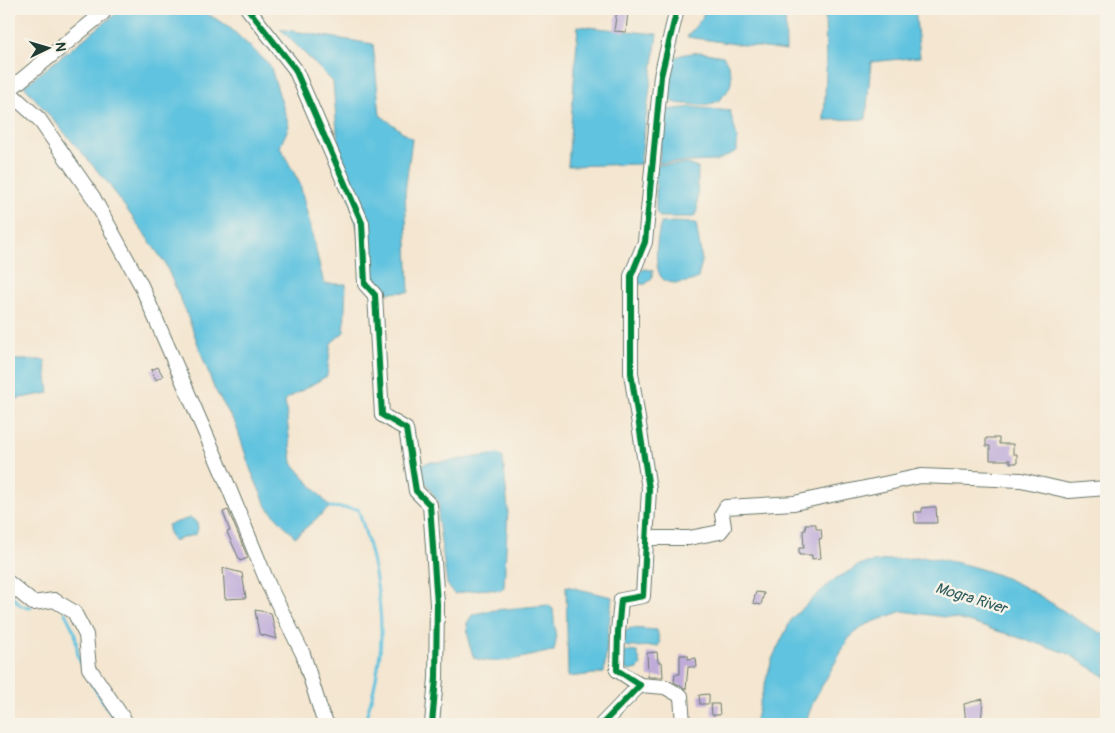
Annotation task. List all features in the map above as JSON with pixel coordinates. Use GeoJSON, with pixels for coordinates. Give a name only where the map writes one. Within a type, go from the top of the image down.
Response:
{"type":"FeatureCollection","features":[{"type":"Feature","properties":{"kind":"street"},"geometry":{"type":"LineString","coordinates":[[98,9],[103,13],[9,91],[39,119],[88,190],[141,285],[224,476],[268,586],[303,654],[322,715],[327,724]]}},
{"type":"Feature","properties":{"kind":"street"},"geometry":{"type":"LineString","coordinates":[[248,9],[295,69],[362,223],[365,284],[375,295],[382,415],[406,429],[416,491],[430,505],[437,604],[436,678],[432,724]]}},
{"type":"Feature","properties":{"kind":"street"},"geometry":{"type":"LineString","coordinates":[[677,9],[661,76],[645,242],[631,276],[630,373],[649,489],[644,596],[622,600],[618,632],[617,670],[640,685],[666,687],[681,696],[683,724]]}},
{"type":"Feature","properties":{"kind":"street"},"geometry":{"type":"LineString","coordinates":[[647,538],[689,538],[720,532],[724,527],[722,514],[726,507],[794,503],[921,476],[1021,480],[1069,490],[1106,488]]}},
{"type":"Feature","properties":{"kind":"street"},"geometry":{"type":"LineString","coordinates":[[9,583],[32,603],[54,600],[74,612],[86,635],[89,668],[127,724]]}},
{"type":"Feature","properties":{"kind":"street"},"geometry":{"type":"LineString","coordinates":[[602,724],[640,685]]}},
{"type":"Feature","properties":{"kind":"water"},"geometry":{"type":"Polygon","coordinates":[[[113,9],[199,9],[228,26],[270,65],[289,126],[280,147],[300,184],[324,284],[346,284],[344,332],[331,343],[327,376],[285,400],[292,463],[330,507],[295,537],[267,507],[251,471],[236,425],[214,388],[188,317],[165,263],[108,183],[24,86],[117,13],[113,9]]]}},
{"type":"Feature","properties":{"kind":"water"},"geometry":{"type":"Polygon","coordinates":[[[705,9],[785,9],[786,51],[687,37],[702,18],[705,9]]]}},
{"type":"Feature","properties":{"kind":"water"},"geometry":{"type":"Polygon","coordinates":[[[825,9],[915,9],[920,57],[871,62],[866,119],[824,120],[826,74],[825,9]]]}},
{"type":"Feature","properties":{"kind":"water"},"geometry":{"type":"Polygon","coordinates":[[[578,26],[657,34],[640,164],[568,166],[578,26]]]}},
{"type":"Feature","properties":{"kind":"water"},"geometry":{"type":"Polygon","coordinates":[[[280,29],[373,44],[380,115],[412,139],[405,192],[409,292],[378,293],[371,280],[339,157],[333,82],[280,29]]]}},
{"type":"Feature","properties":{"kind":"water"},"geometry":{"type":"Polygon","coordinates":[[[700,52],[723,56],[731,75],[730,85],[725,94],[718,101],[709,104],[681,104],[670,100],[665,96],[663,89],[668,65],[679,56],[700,52]]]}},
{"type":"Feature","properties":{"kind":"water"},"geometry":{"type":"Polygon","coordinates":[[[692,107],[730,111],[737,137],[737,151],[716,161],[659,163],[662,119],[668,110],[692,107]]]}},
{"type":"Feature","properties":{"kind":"water"},"geometry":{"type":"Polygon","coordinates":[[[687,164],[698,168],[697,211],[694,217],[660,217],[656,212],[656,165],[687,164]]]}},
{"type":"Feature","properties":{"kind":"water"},"geometry":{"type":"Polygon","coordinates":[[[661,223],[696,223],[702,261],[698,278],[691,281],[673,283],[667,282],[660,276],[657,261],[657,244],[661,223]]]}},
{"type":"Feature","properties":{"kind":"water"},"geometry":{"type":"Polygon","coordinates":[[[644,269],[653,270],[652,278],[646,284],[635,284],[637,273],[644,269]]]}},
{"type":"Feature","properties":{"kind":"water"},"geometry":{"type":"Polygon","coordinates":[[[9,360],[45,360],[49,393],[9,400],[9,360]]]}},
{"type":"Feature","properties":{"kind":"water"},"geometry":{"type":"Polygon","coordinates":[[[498,454],[503,458],[508,510],[504,587],[500,591],[482,589],[454,594],[447,584],[438,520],[439,503],[424,480],[421,465],[429,462],[443,462],[498,454]]]}},
{"type":"Feature","properties":{"kind":"water"},"geometry":{"type":"Polygon","coordinates":[[[190,518],[197,524],[196,534],[173,541],[168,525],[190,518]]]}},
{"type":"Feature","properties":{"kind":"water","name":"Mogra River"},"geometry":{"type":"Polygon","coordinates":[[[927,557],[955,562],[1007,579],[1033,592],[1087,626],[1106,635],[1106,677],[1067,653],[958,619],[902,611],[865,625],[849,638],[814,700],[805,724],[755,724],[772,659],[792,618],[831,582],[861,564],[927,557]]]}},
{"type":"Feature","properties":{"kind":"water"},"geometry":{"type":"Polygon","coordinates":[[[566,586],[612,597],[604,673],[568,677],[566,586]]]}},
{"type":"Feature","properties":{"kind":"water"},"geometry":{"type":"Polygon","coordinates":[[[548,605],[553,609],[556,640],[554,651],[503,661],[474,658],[469,644],[467,623],[473,614],[548,605]]]}},
{"type":"Feature","properties":{"kind":"water"},"geometry":{"type":"Polygon","coordinates":[[[631,628],[657,630],[660,643],[658,646],[630,647],[622,645],[624,632],[631,628]]]}},
{"type":"Feature","properties":{"kind":"water"},"geometry":{"type":"Polygon","coordinates":[[[625,651],[637,652],[641,665],[638,669],[629,671],[622,666],[622,653],[625,651]]]}},
{"type":"Feature","properties":{"kind":"building"},"geometry":{"type":"Polygon","coordinates":[[[617,10],[628,11],[626,32],[614,31],[617,10]]]}},
{"type":"Feature","properties":{"kind":"building"},"geometry":{"type":"Polygon","coordinates":[[[158,367],[163,376],[156,380],[151,370],[158,367]]]}},
{"type":"Feature","properties":{"kind":"building"},"geometry":{"type":"Polygon","coordinates":[[[986,438],[999,438],[999,444],[1013,444],[1013,454],[1017,454],[1017,463],[1010,463],[1010,460],[990,460],[990,446],[986,446],[986,438]]]}},
{"type":"Feature","properties":{"kind":"building"},"geometry":{"type":"Polygon","coordinates":[[[936,507],[937,523],[915,523],[914,512],[922,512],[922,508],[936,507]]]}},
{"type":"Feature","properties":{"kind":"building"},"geometry":{"type":"Polygon","coordinates":[[[228,510],[248,558],[240,561],[227,532],[230,531],[223,512],[228,510]]]}},
{"type":"Feature","properties":{"kind":"building"},"geometry":{"type":"Polygon","coordinates":[[[805,524],[816,524],[816,529],[821,529],[822,538],[819,539],[821,558],[812,559],[812,555],[799,555],[799,548],[804,548],[803,530],[806,530],[805,524]]]}},
{"type":"Feature","properties":{"kind":"building"},"geometry":{"type":"Polygon","coordinates":[[[223,568],[242,573],[246,598],[225,599],[223,568]]]}},
{"type":"Feature","properties":{"kind":"building"},"geometry":{"type":"Polygon","coordinates":[[[756,592],[764,593],[761,605],[753,603],[756,592]]]}},
{"type":"Feature","properties":{"kind":"building"},"geometry":{"type":"Polygon","coordinates":[[[255,610],[271,613],[277,639],[259,634],[255,610]]]}},
{"type":"Feature","properties":{"kind":"building"},"geometry":{"type":"Polygon","coordinates":[[[657,652],[658,662],[662,662],[663,677],[648,677],[647,653],[657,652]]]}},
{"type":"Feature","properties":{"kind":"building"},"geometry":{"type":"Polygon","coordinates":[[[680,655],[688,655],[688,659],[696,658],[697,667],[688,667],[686,689],[674,682],[675,674],[680,674],[680,655]]]}},
{"type":"Feature","properties":{"kind":"building"},"geometry":{"type":"Polygon","coordinates":[[[709,694],[709,704],[700,704],[699,695],[709,694]]]}},
{"type":"Feature","properties":{"kind":"building"},"geometry":{"type":"Polygon","coordinates":[[[983,699],[981,724],[966,724],[964,704],[983,699]]]}},
{"type":"Feature","properties":{"kind":"building"},"geometry":{"type":"Polygon","coordinates":[[[711,704],[719,704],[720,715],[712,715],[711,704]]]}},
{"type":"Feature","properties":{"kind":"waterway"},"geometry":{"type":"LineString","coordinates":[[330,507],[358,509],[378,589],[381,622],[379,659],[376,681],[364,724]]}},
{"type":"Feature","properties":{"kind":"waterway"},"geometry":{"type":"LineString","coordinates":[[9,593],[21,606],[31,607]]}},
{"type":"Feature","properties":{"kind":"waterway"},"geometry":{"type":"LineString","coordinates":[[65,613],[75,633],[78,657],[83,668]]}},
{"type":"Feature","properties":{"kind":"waterway"},"geometry":{"type":"LineString","coordinates":[[85,674],[117,724]]}},
{"type":"Feature","properties":{"kind":"cycle path"},"geometry":{"type":"LineString","coordinates":[[248,9],[295,69],[362,223],[365,284],[375,295],[382,415],[406,429],[416,491],[430,505],[437,604],[436,678],[432,724]]}},
{"type":"Feature","properties":{"kind":"cycle path"},"geometry":{"type":"LineString","coordinates":[[602,724],[640,685],[617,670],[621,600],[643,596],[649,489],[631,373],[631,276],[645,242],[661,76],[677,9]]}}]}
